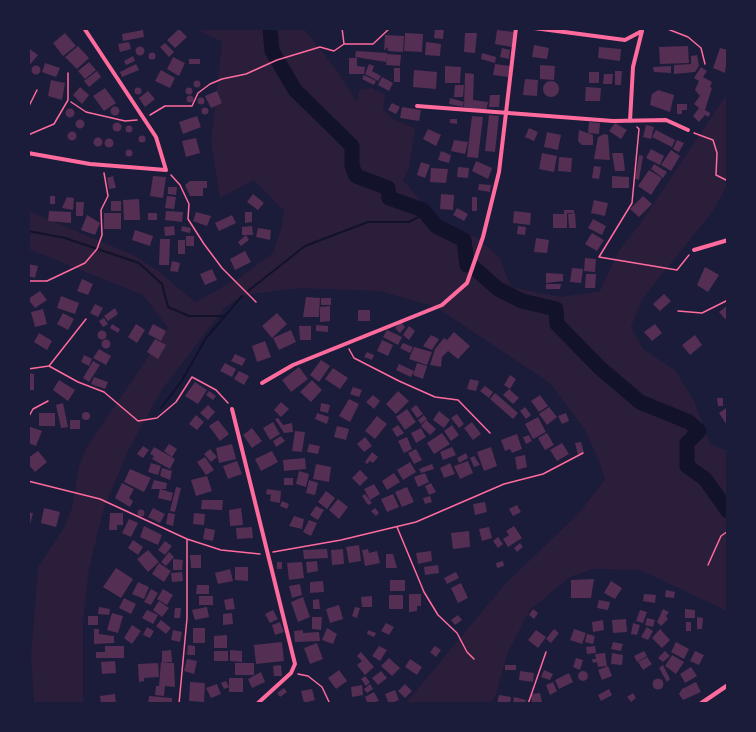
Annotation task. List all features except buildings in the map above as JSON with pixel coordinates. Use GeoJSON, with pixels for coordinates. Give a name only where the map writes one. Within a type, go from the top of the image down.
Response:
{"type":"FeatureCollection","features":[{"type":"Feature","properties":{"kind":"street"},"geometry":{"type":"LineString","coordinates":[[28,153],[103,165],[166,171],[156,138],[84,28]]}},
{"type":"Feature","properties":{"kind":"street"},"geometry":{"type":"LineString","coordinates":[[262,383],[293,364],[442,305],[467,282],[483,237],[499,172],[516,28]]}},
{"type":"Feature","properties":{"kind":"street"},"geometry":{"type":"LineString","coordinates":[[534,28],[625,40],[642,30]]}},
{"type":"Feature","properties":{"kind":"street"},"geometry":{"type":"LineString","coordinates":[[630,121],[633,67],[642,30]]}},
{"type":"Feature","properties":{"kind":"street"},"geometry":{"type":"LineString","coordinates":[[417,106],[485,113],[507,112],[630,121],[666,120],[688,130]]}},
{"type":"Feature","properties":{"kind":"street"},"geometry":{"type":"LineString","coordinates":[[694,250],[728,240]]}},
{"type":"Feature","properties":{"kind":"street"},"geometry":{"type":"LineString","coordinates":[[232,409],[295,664],[291,673],[257,704]]}},
{"type":"Feature","properties":{"kind":"street"},"geometry":{"type":"LineString","coordinates":[[700,704],[728,685]]}},
{"type":"Feature","properties":{"kind":"lane"},"geometry":{"type":"LineString","coordinates":[[28,135],[54,124],[68,100],[68,73]]}},
{"type":"Feature","properties":{"kind":"lane"},"geometry":{"type":"LineString","coordinates":[[28,108],[37,90]]}},
{"type":"Feature","properties":{"kind":"path"},"geometry":{"type":"LineString","coordinates":[[342,28],[344,44]]}},
{"type":"Feature","properties":{"kind":"path"},"geometry":{"type":"LineString","coordinates":[[68,100],[86,112],[125,121],[144,119],[165,106],[192,106],[198,93],[222,79],[246,74],[307,50],[320,47],[334,51],[344,44],[373,44],[390,28]]}},
{"type":"Feature","properties":{"kind":"path"},"geometry":{"type":"LineString","coordinates":[[665,28],[688,37],[701,48],[705,64]]}},
{"type":"Feature","properties":{"kind":"path"},"geometry":{"type":"LineString","coordinates":[[630,121],[639,129],[632,203],[600,257],[677,270],[694,250]]}},
{"type":"Feature","properties":{"kind":"path"},"geometry":{"type":"LineString","coordinates":[[688,130],[712,141],[717,153],[716,175],[728,182]]}},
{"type":"Feature","properties":{"kind":"path"},"geometry":{"type":"LineString","coordinates":[[28,281],[47,281],[85,263],[97,249],[102,235],[101,210],[108,196],[103,165]]}},
{"type":"Feature","properties":{"kind":"path"},"geometry":{"type":"LineString","coordinates":[[166,171],[180,184],[189,204],[188,219],[204,244],[222,268],[256,302]]}},
{"type":"Feature","properties":{"kind":"path"},"geometry":{"type":"LineString","coordinates":[[678,311],[702,314],[728,300]]}},
{"type":"Feature","properties":{"kind":"path"},"geometry":{"type":"LineString","coordinates":[[50,366],[86,319]]}},
{"type":"Feature","properties":{"kind":"path"},"geometry":{"type":"LineString","coordinates":[[345,343],[354,358],[399,381],[435,397],[458,400],[490,433]]}},
{"type":"Feature","properties":{"kind":"path"},"geometry":{"type":"LineString","coordinates":[[28,369],[50,366],[78,382],[104,392],[138,421],[157,418],[176,402],[192,377],[216,390],[232,409]]}},
{"type":"Feature","properties":{"kind":"path"},"geometry":{"type":"LineString","coordinates":[[28,418],[33,409],[48,401]]}},
{"type":"Feature","properties":{"kind":"path"},"geometry":{"type":"LineString","coordinates":[[28,481],[100,499],[187,539],[221,550],[268,554],[416,522],[504,484],[543,474],[583,453]]}},
{"type":"Feature","properties":{"kind":"path"},"geometry":{"type":"LineString","coordinates":[[396,526],[424,592],[438,615],[457,633],[467,652],[474,659]]}},
{"type":"Feature","properties":{"kind":"path"},"geometry":{"type":"LineString","coordinates":[[708,564],[722,536],[728,531]]}},
{"type":"Feature","properties":{"kind":"path"},"geometry":{"type":"LineString","coordinates":[[178,704],[187,618],[187,539]]}},
{"type":"Feature","properties":{"kind":"path"},"geometry":{"type":"LineString","coordinates":[[528,704],[546,652]]}},
{"type":"Feature","properties":{"kind":"path"},"geometry":{"type":"LineString","coordinates":[[291,673],[308,676],[322,687],[330,704]]}},
{"type":"Feature","properties":{"kind":"shaded area"},"geometry":{"type":"Polygon","coordinates":[[[196,29],[304,29],[338,72],[357,102],[359,90],[372,88],[385,95],[383,109],[393,119],[415,128],[409,168],[403,180],[437,220],[476,237],[500,258],[511,287],[561,297],[600,291],[618,252],[640,224],[727,94],[727,186],[713,211],[643,298],[631,327],[643,349],[675,370],[694,401],[710,444],[727,451],[727,611],[640,570],[593,569],[570,577],[530,610],[509,650],[495,697],[490,703],[406,703],[505,584],[579,513],[605,479],[599,461],[585,430],[550,383],[436,307],[379,291],[300,288],[244,295],[225,307],[161,391],[127,453],[104,508],[89,569],[83,621],[83,703],[34,703],[31,656],[38,567],[64,528],[72,508],[79,466],[86,448],[168,328],[143,295],[29,249],[29,211],[133,255],[157,270],[195,302],[239,278],[273,253],[281,229],[284,211],[254,180],[220,198],[211,141],[222,42],[196,29]]]}},
{"type":"Feature","properties":{"kind":"waterway"},"geometry":{"type":"LineString","coordinates":[[270,28],[272,51],[295,90],[352,146],[352,166],[356,176],[388,188],[389,198],[423,210],[436,226],[464,240],[467,265],[472,266],[498,289],[522,301],[556,309],[557,324],[600,368],[640,402],[689,422],[699,431],[687,443],[687,466],[705,479],[728,511]]}},
{"type":"Feature","properties":{"kind":"waterway"},"geometry":{"type":"LineString","coordinates":[[248,291],[305,246],[368,222],[409,222],[426,213]]}},
{"type":"Feature","properties":{"kind":"waterway"},"geometry":{"type":"LineString","coordinates":[[28,231],[65,238],[139,263],[162,284],[168,307],[189,316],[224,316]]}},
{"type":"Feature","properties":{"kind":"waterway"},"geometry":{"type":"LineString","coordinates":[[161,408],[181,382],[206,338],[242,296]]}}]}
